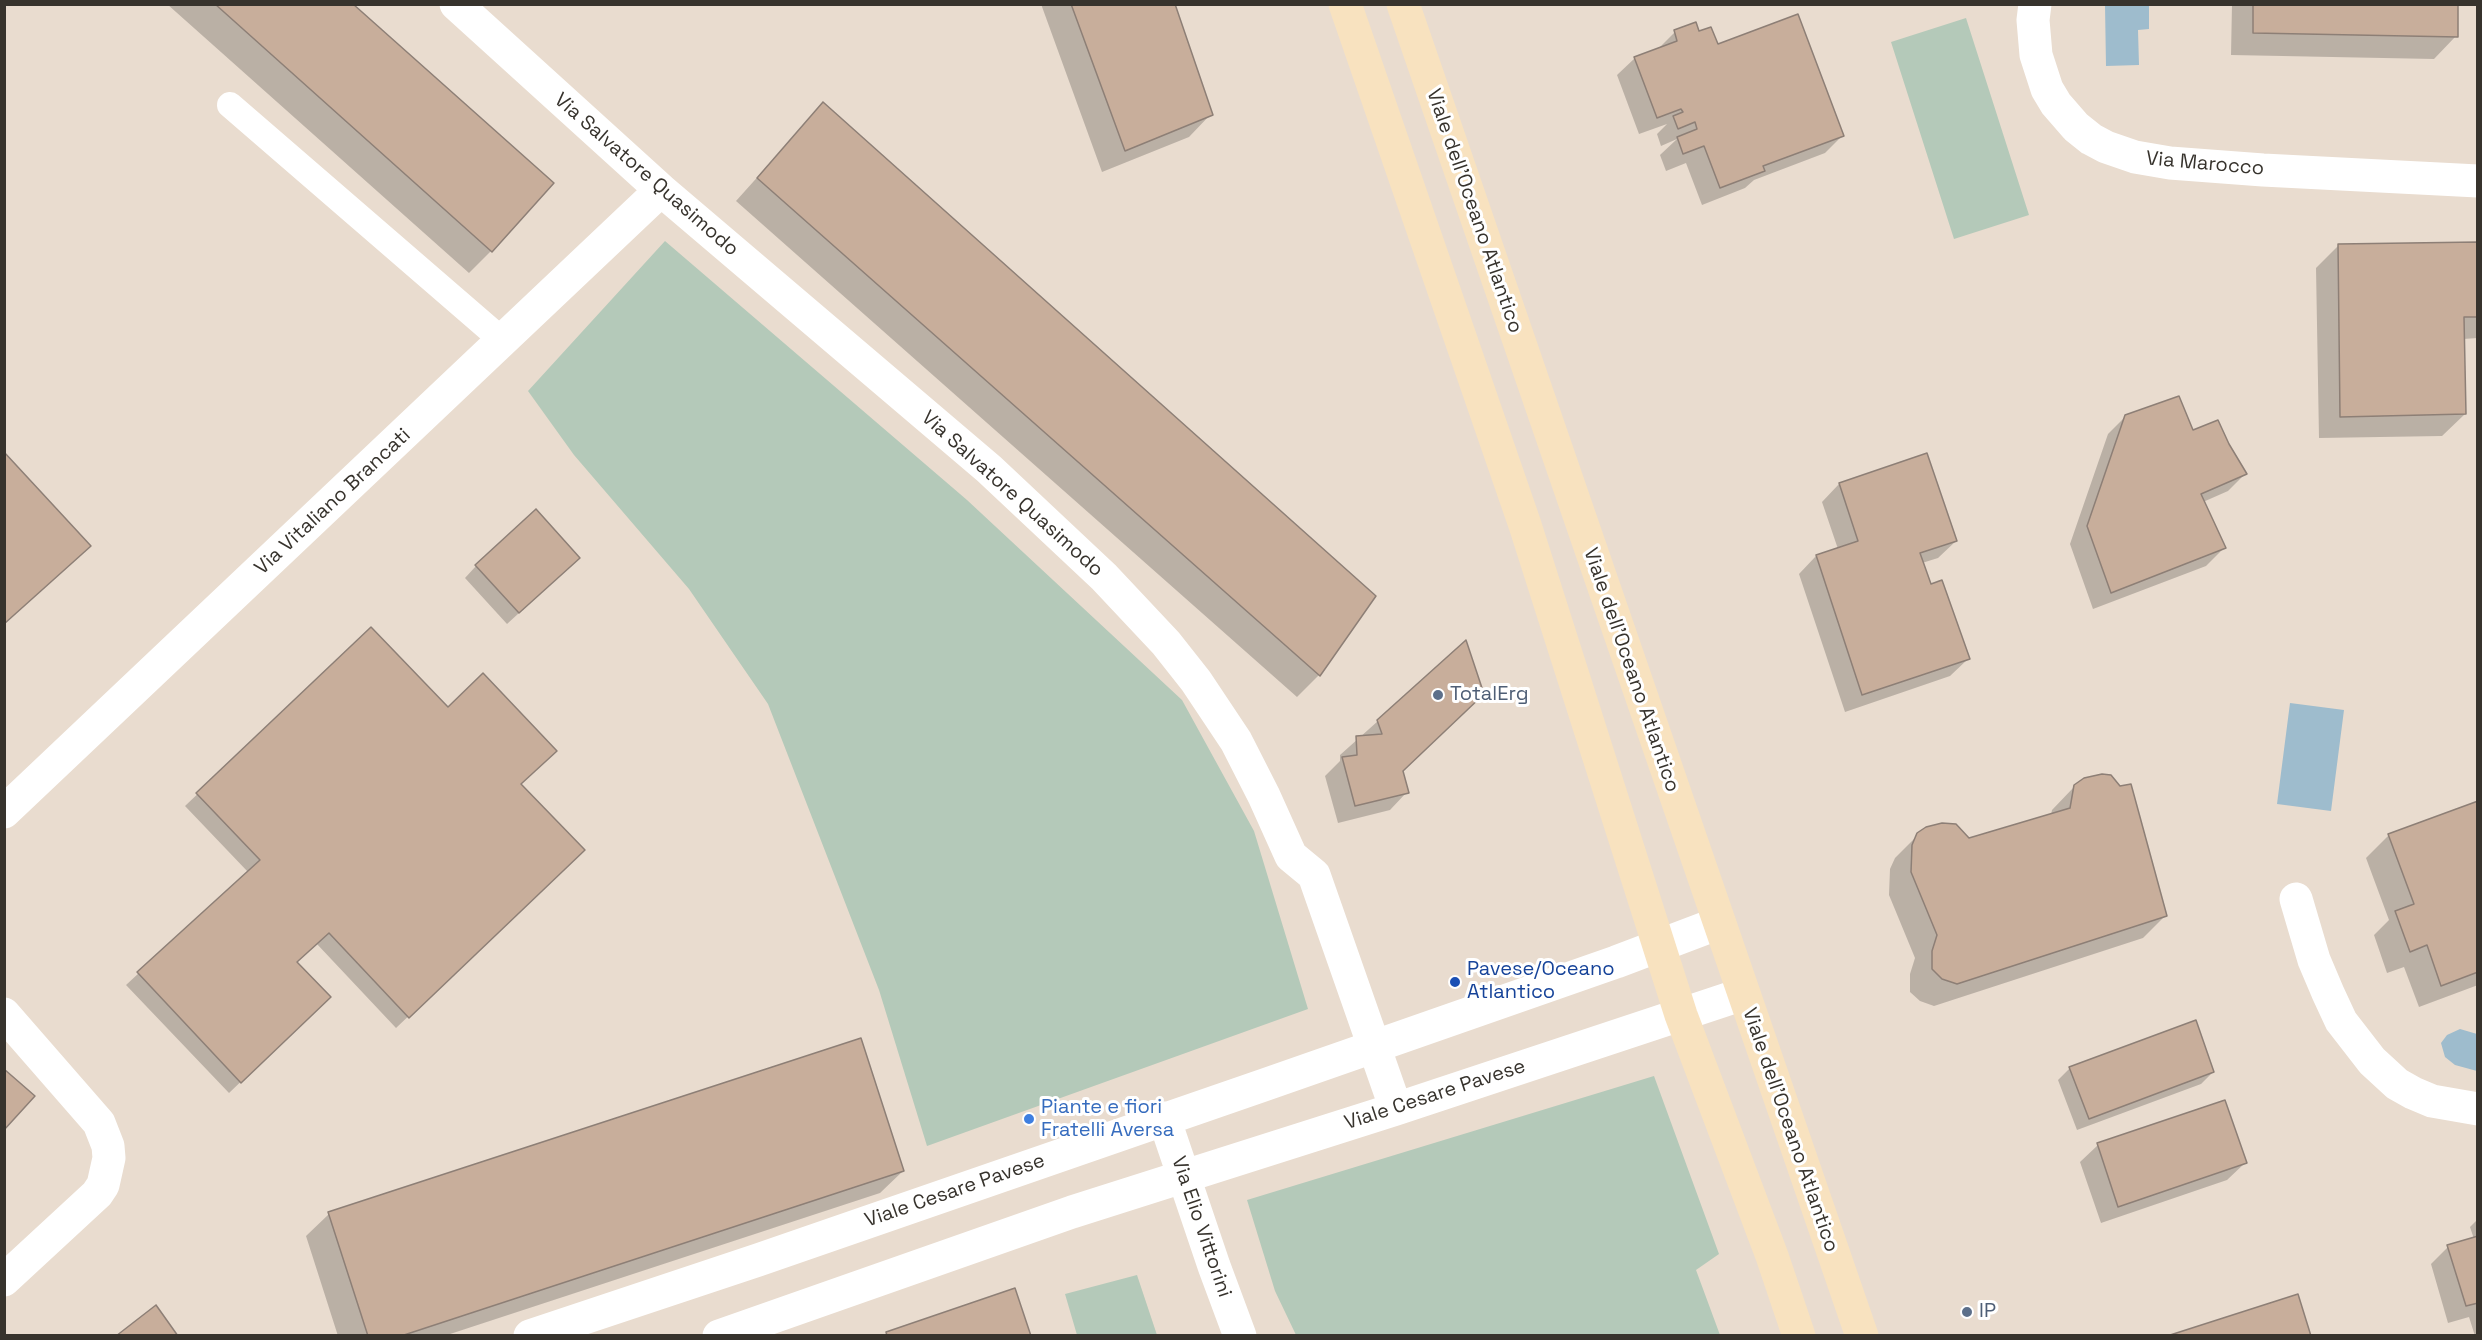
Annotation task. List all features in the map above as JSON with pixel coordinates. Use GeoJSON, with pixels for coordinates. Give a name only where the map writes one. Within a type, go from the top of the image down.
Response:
{"type":"FeatureCollection","features":[{"type":"Feature","properties":{"kind":"main road"},"geometry":{"type":"LineString","coordinates":[[1345,4],[1525,525],[1681,1014],[1772,1256],[1799,1335]]}},
{"type":"Feature","properties":{"kind":"main road","name":"Viale dell'Oceano Atlantico"},"geometry":{"type":"LineString","coordinates":[[1403,4],[1862,1335]]}},
{"type":"Feature","properties":{"kind":"street","name":"Via Marocco"},"geometry":{"type":"LineString","coordinates":[[2035,4],[2033,28],[2036,55],[2047,89],[2056,104],[2076,127],[2106,147],[2135,157],[2170,163],[2478,181]]}},
{"type":"Feature","properties":{"kind":"street","name":"Via Salvatore Quasimodo"},"geometry":{"type":"LineString","coordinates":[[459,6],[661,190],[989,469],[1104,577],[1166,643],[1196,681],[1236,741],[1291,856],[1314,875],[1396,1109]]}},
{"type":"Feature","properties":{"kind":"street","name":"Via Vitaliano Brancati"},"geometry":{"type":"LineString","coordinates":[[4,812],[661,190]]}},
{"type":"Feature","properties":{"kind":"street"},"geometry":{"type":"LineString","coordinates":[[2296,899],[2314,960],[2328,993],[2342,1021],[2372,1060],[2397,1084],[2413,1093],[2432,1101],[2478,1109]]}},
{"type":"Feature","properties":{"kind":"street","name":"Viale Cesare Pavese"},"geometry":{"type":"LineString","coordinates":[[530,1335],[758,1260],[1374,1046],[1719,923]]}},
{"type":"Feature","properties":{"kind":"street","name":"Viale Cesare Pavese"},"geometry":{"type":"LineString","coordinates":[[719,1335],[1184,1175],[1396,1109],[1743,994]]}},
{"type":"Feature","properties":{"kind":"street"},"geometry":{"type":"LineString","coordinates":[[4,1014],[99,1124],[108,1146],[109,1158],[103,1185],[97,1194],[4,1280]]}},
{"type":"Feature","properties":{"kind":"street","name":"Via Elio Vittorini"},"geometry":{"type":"LineString","coordinates":[[1164,1118],[1240,1335]]}},
{"type":"Feature","properties":{"kind":"lane"},"geometry":{"type":"LineString","coordinates":[[230,105],[503,341]]}},
{"type":"Feature","properties":{"kind":"green space"},"geometry":{"type":"Polygon","coordinates":[[[1966,18],[2029,215],[1954,239],[1891,42],[1966,18]]]}},
{"type":"Feature","properties":{"kind":"green space"},"geometry":{"type":"Polygon","coordinates":[[[665,241],[967,500],[1182,700],[1254,831],[1308,1009],[927,1146],[879,990],[768,704],[689,589],[574,455],[528,391],[665,241]]]}},
{"type":"Feature","properties":{"kind":"green space"},"geometry":{"type":"Polygon","coordinates":[[[1654,1076],[1719,1254],[1696,1270],[1720,1335],[1296,1335],[1275,1291],[1247,1200],[1654,1076]]]}},
{"type":"Feature","properties":{"kind":"green space"},"geometry":{"type":"Polygon","coordinates":[[[1137,1275],[1157,1335],[1077,1335],[1065,1294],[1137,1275]]]}},
{"type":"Feature","properties":{"kind":"water"},"geometry":{"type":"Polygon","coordinates":[[[2105,5],[2149,5],[2149,29],[2138,30],[2139,65],[2106,66],[2105,5]]]}},
{"type":"Feature","properties":{"kind":"water"},"geometry":{"type":"Polygon","coordinates":[[[2290,703],[2344,710],[2331,811],[2277,804],[2290,703]]]}},
{"type":"Feature","properties":{"kind":"water"},"geometry":{"type":"Polygon","coordinates":[[[2460,1029],[2477,1034],[2477,1071],[2455,1065],[2445,1057],[2441,1043],[2447,1035],[2460,1029]]]}},
{"type":"Feature","properties":{"kind":"building"},"geometry":{"type":"Polygon","coordinates":[[[215,4],[353,4],[554,183],[492,252],[215,4]]]}},
{"type":"Feature","properties":{"kind":"building"},"geometry":{"type":"Polygon","coordinates":[[[1071,4],[1175,4],[1213,115],[1125,151],[1071,4]]]}},
{"type":"Feature","properties":{"kind":"building"},"geometry":{"type":"Polygon","coordinates":[[[2253,4],[2458,4],[2458,37],[2253,33],[2253,4]]]}},
{"type":"Feature","properties":{"kind":"building"},"geometry":{"type":"Polygon","coordinates":[[[1798,14],[1844,136],[1763,166],[1765,171],[1720,188],[1704,146],[1683,154],[1677,137],[1697,129],[1695,122],[1678,129],[1673,116],[1683,112],[1681,109],[1657,118],[1634,57],[1677,41],[1674,30],[1696,22],[1699,31],[1711,27],[1718,44],[1798,14]]]}},
{"type":"Feature","properties":{"kind":"building"},"geometry":{"type":"Polygon","coordinates":[[[823,102],[1376,596],[1320,676],[757,178],[823,102]]]}},
{"type":"Feature","properties":{"kind":"building"},"geometry":{"type":"Polygon","coordinates":[[[2478,242],[2478,317],[2464,317],[2466,414],[2340,417],[2338,244],[2478,242]]]}},
{"type":"Feature","properties":{"kind":"building"},"geometry":{"type":"Polygon","coordinates":[[[2179,396],[2193,430],[2218,420],[2247,474],[2201,494],[2226,548],[2111,593],[2087,526],[2125,415],[2179,396]]]}},
{"type":"Feature","properties":{"kind":"building"},"geometry":{"type":"Polygon","coordinates":[[[4,452],[91,546],[4,624],[4,452]]]}},
{"type":"Feature","properties":{"kind":"building"},"geometry":{"type":"Polygon","coordinates":[[[1927,453],[1957,541],[1920,553],[1931,584],[1942,580],[1970,659],[1862,695],[1816,555],[1858,541],[1839,483],[1927,453]]]}},
{"type":"Feature","properties":{"kind":"building"},"geometry":{"type":"Polygon","coordinates":[[[536,509],[580,558],[519,613],[475,565],[536,509]]]}},
{"type":"Feature","properties":{"kind":"building"},"geometry":{"type":"Polygon","coordinates":[[[371,627],[448,707],[483,673],[557,751],[521,784],[585,850],[409,1018],[329,933],[297,962],[331,997],[241,1083],[137,972],[260,860],[196,793],[371,627]]]}},
{"type":"Feature","properties":{"kind":"building"},"geometry":{"type":"Polygon","coordinates":[[[1466,640],[1484,694],[1403,771],[1409,793],[1355,806],[1342,757],[1357,755],[1356,736],[1382,734],[1377,720],[1466,640]]]}},
{"type":"Feature","properties":{"kind":"building"},"geometry":{"type":"Polygon","coordinates":[[[2102,774],[2111,775],[2120,786],[2131,784],[2167,916],[1957,984],[1942,979],[1932,969],[1932,951],[1937,935],[1911,872],[1912,845],[1917,833],[1926,827],[1942,823],[1956,824],[1969,838],[2070,808],[2074,785],[2084,778],[2102,774]]]}},
{"type":"Feature","properties":{"kind":"building"},"geometry":{"type":"Polygon","coordinates":[[[2478,801],[2478,972],[2441,986],[2427,945],[2410,952],[2395,911],[2414,904],[2388,834],[2478,801]]]}},
{"type":"Feature","properties":{"kind":"building"},"geometry":{"type":"Polygon","coordinates":[[[2196,1020],[2214,1072],[2089,1119],[2069,1067],[2196,1020]]]}},
{"type":"Feature","properties":{"kind":"building"},"geometry":{"type":"Polygon","coordinates":[[[861,1038],[904,1171],[401,1336],[368,1336],[328,1212],[861,1038]]]}},
{"type":"Feature","properties":{"kind":"building"},"geometry":{"type":"Polygon","coordinates":[[[4,1069],[35,1096],[4,1130],[4,1069]]]}},
{"type":"Feature","properties":{"kind":"building"},"geometry":{"type":"Polygon","coordinates":[[[2225,1100],[2247,1163],[2118,1207],[2097,1143],[2225,1100]]]}},
{"type":"Feature","properties":{"kind":"building"},"geometry":{"type":"Polygon","coordinates":[[[2478,1236],[2478,1303],[2466,1306],[2447,1245],[2478,1236]]]}},
{"type":"Feature","properties":{"kind":"building"},"geometry":{"type":"Polygon","coordinates":[[[1015,1288],[1031,1336],[887,1336],[886,1332],[1015,1288]]]}},
{"type":"Feature","properties":{"kind":"building"},"geometry":{"type":"Polygon","coordinates":[[[2298,1294],[2311,1336],[2167,1336],[2298,1294]]]}},
{"type":"Feature","properties":{"kind":"building"},"geometry":{"type":"Polygon","coordinates":[[[156,1305],[178,1336],[116,1336],[156,1305]]]}},
{"type":"Feature","properties":{"kind":"place","name":"TotalErg"},"geometry":{"type":"Point","coordinates":[1438,695]}},
{"type":"Feature","properties":{"kind":"place","name":"Pavese/Oceano Atlantico"},"geometry":{"type":"Point","coordinates":[1455,982]}},
{"type":"Feature","properties":{"kind":"place","name":"Piante e fiori Fratelli Aversa"},"geometry":{"type":"Point","coordinates":[1029,1119]}},
{"type":"Feature","properties":{"kind":"place","name":"IP"},"geometry":{"type":"Point","coordinates":[1967,1312]}}]}
